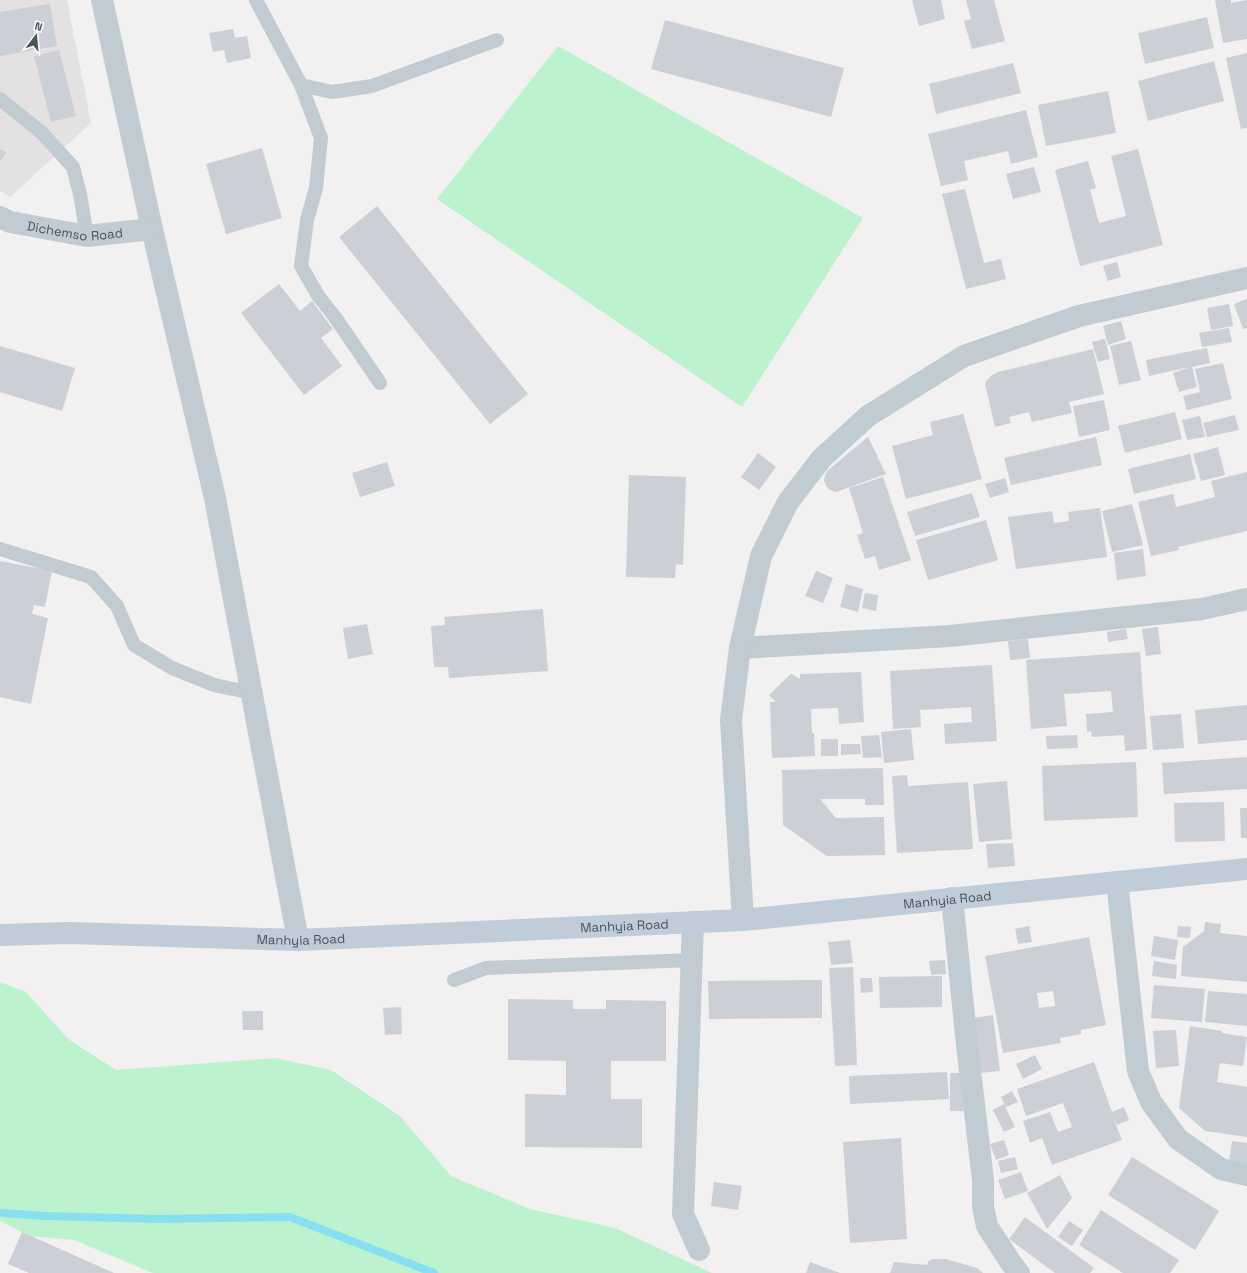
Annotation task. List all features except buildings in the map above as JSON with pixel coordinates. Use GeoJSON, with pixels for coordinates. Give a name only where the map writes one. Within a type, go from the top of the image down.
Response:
{"type":"FeatureCollection","features":[{"type":"Feature","properties":{"kind":"main road","name":"Manhyia Road"},"geometry":{"type":"LineString","coordinates":[[0,935],[69,933],[298,940],[743,920],[1247,869]]}},
{"type":"Feature","properties":{"kind":"street"},"geometry":{"type":"LineString","coordinates":[[102,0],[152,229],[215,498],[298,940]]}},
{"type":"Feature","properties":{"kind":"street","name":"Dichemso Road"},"geometry":{"type":"LineString","coordinates":[[0,217],[10,222],[87,236],[152,229]]}},
{"type":"Feature","properties":{"kind":"street"},"geometry":{"type":"LineString","coordinates":[[743,920],[731,720],[740,648],[761,556],[788,502],[822,458],[868,416],[964,356],[1079,316],[1247,278]]}},
{"type":"Feature","properties":{"kind":"street"},"geometry":{"type":"LineString","coordinates":[[740,648],[950,636],[1202,609],[1247,599]]}},
{"type":"Feature","properties":{"kind":"street"},"geometry":{"type":"LineString","coordinates":[[1117,882],[1138,1071],[1151,1102],[1178,1139],[1221,1169],[1247,1175]]}},
{"type":"Feature","properties":{"kind":"street"},"geometry":{"type":"LineString","coordinates":[[952,898],[983,1180],[983,1207],[987,1226],[1019,1273]]}},
{"type":"Feature","properties":{"kind":"street"},"geometry":{"type":"LineString","coordinates":[[693,922],[683,1214],[699,1250]]}},
{"type":"Feature","properties":{"kind":"lane"},"geometry":{"type":"LineString","coordinates":[[256,0],[301,85],[321,138],[316,188],[307,220],[301,266],[319,297],[335,316],[380,383]]}},
{"type":"Feature","properties":{"kind":"lane"},"geometry":{"type":"LineString","coordinates":[[301,85],[332,92],[372,86],[497,40]]}},
{"type":"Feature","properties":{"kind":"lane"},"geometry":{"type":"LineString","coordinates":[[0,99],[42,133],[73,167],[80,194],[87,236]]}},
{"type":"Feature","properties":{"kind":"lane"},"geometry":{"type":"LineString","coordinates":[[0,549],[91,577],[117,606],[134,645],[179,671],[214,685],[252,693]]}},
{"type":"Feature","properties":{"kind":"lane"},"geometry":{"type":"LineString","coordinates":[[454,980],[486,968],[692,960]]}},
{"type":"Feature","properties":{"kind":"shaded area"},"geometry":{"type":"Polygon","coordinates":[[[0,0],[67,0],[91,123],[10,197],[0,191],[0,0]]]}},
{"type":"Feature","properties":{"kind":"green space"},"geometry":{"type":"Polygon","coordinates":[[[558,46],[863,218],[742,407],[437,199],[558,46]]]}},
{"type":"Feature","properties":{"kind":"green space"},"geometry":{"type":"Polygon","coordinates":[[[0,982],[26,992],[68,1039],[116,1070],[275,1058],[331,1070],[400,1116],[451,1176],[530,1209],[615,1228],[712,1273],[153,1273],[74,1240],[30,1236],[0,1221],[0,982]]]}},
{"type":"Feature","properties":{"kind":"waterway"},"geometry":{"type":"LineString","coordinates":[[0,1213],[46,1216],[157,1219],[290,1217],[434,1273]]}}]}
